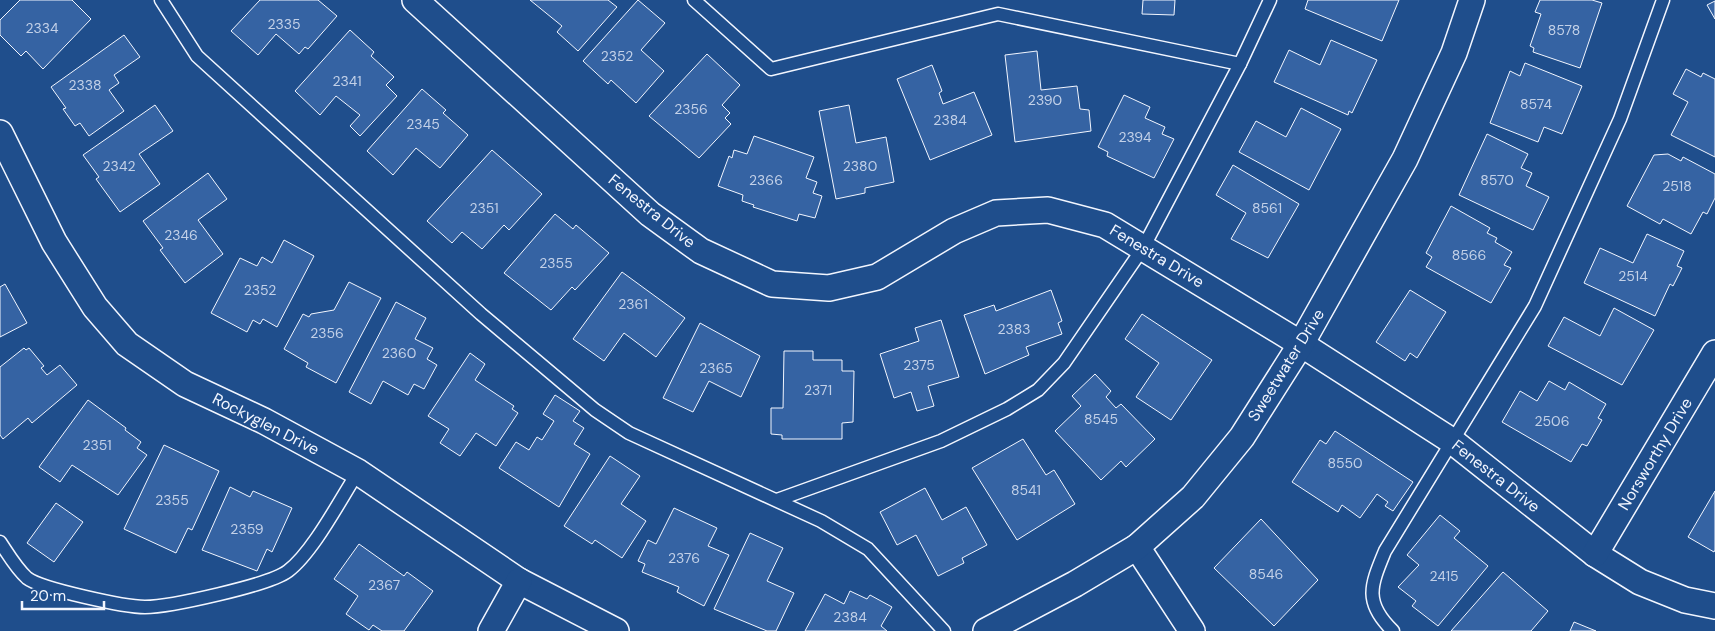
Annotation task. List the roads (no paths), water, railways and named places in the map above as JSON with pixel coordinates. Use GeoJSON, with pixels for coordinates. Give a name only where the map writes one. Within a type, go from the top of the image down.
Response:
{"type":"FeatureCollection","features":[{"type":"Feature","properties":{"kind":"street","name":"Fenestra Drive"},"geometry":{"type":"LineString","coordinates":[[415,0],[650,214],[701,251],[772,284],[828,288],[877,277],[954,231],[996,213],[1048,210],[1105,225],[1301,344],[1452,441],[1595,554],[1640,582],[1684,600],[1715,606]]}},
{"type":"Feature","properties":{"kind":"street","name":"Sweetwater Drive"},"geometry":{"type":"LineString","coordinates":[[986,631],[1075,584],[1137,547],[1193,497],[1242,437],[1301,344],[1405,159],[1454,53],[1472,0]]}},
{"type":"Feature","properties":{"kind":"street","name":"Rockyglen Drive"},"geometry":{"type":"LineString","coordinates":[[0,134],[54,242],[95,307],[127,344],[185,384],[264,421],[358,472],[519,581],[616,631]]}},
{"type":"Feature","properties":{"kind":"street","name":"Norsworthy Drive"},"geometry":{"type":"LineString","coordinates":[[1595,554],[1715,353]]}},
{"type":"Feature","properties":{"kind":"street"},"geometry":{"type":"LineString","coordinates":[[1137,547],[1192,631]]}},
{"type":"Feature","properties":{"kind":"street"},"geometry":{"type":"LineString","coordinates":[[491,631],[519,581]]}},
{"type":"Feature","properties":{"kind":"lane"},"geometry":{"type":"LineString","coordinates":[[161,0],[197,56],[481,314],[595,410],[629,433],[821,521],[868,549],[944,631]]}},
{"type":"Feature","properties":{"kind":"lane"},"geometry":{"type":"LineString","coordinates":[[694,0],[771,69],[998,14],[1240,64]]}},
{"type":"Feature","properties":{"kind":"lane"},"geometry":{"type":"LineString","coordinates":[[777,500],[941,441],[1007,409],[1038,390],[1064,363],[1143,248],[1240,64],[1270,0]]}},
{"type":"Feature","properties":{"kind":"lane"},"geometry":{"type":"LineString","coordinates":[[1393,631],[1382,620],[1373,603],[1372,582],[1385,551],[1535,306],[1561,253],[1620,119],[1663,0]]}},
{"type":"Feature","properties":{"kind":"lane"},"geometry":{"type":"LineString","coordinates":[[0,542],[14,564],[28,578],[46,588],[143,607],[172,605],[270,580],[288,572],[308,549],[358,472]]}}]}
